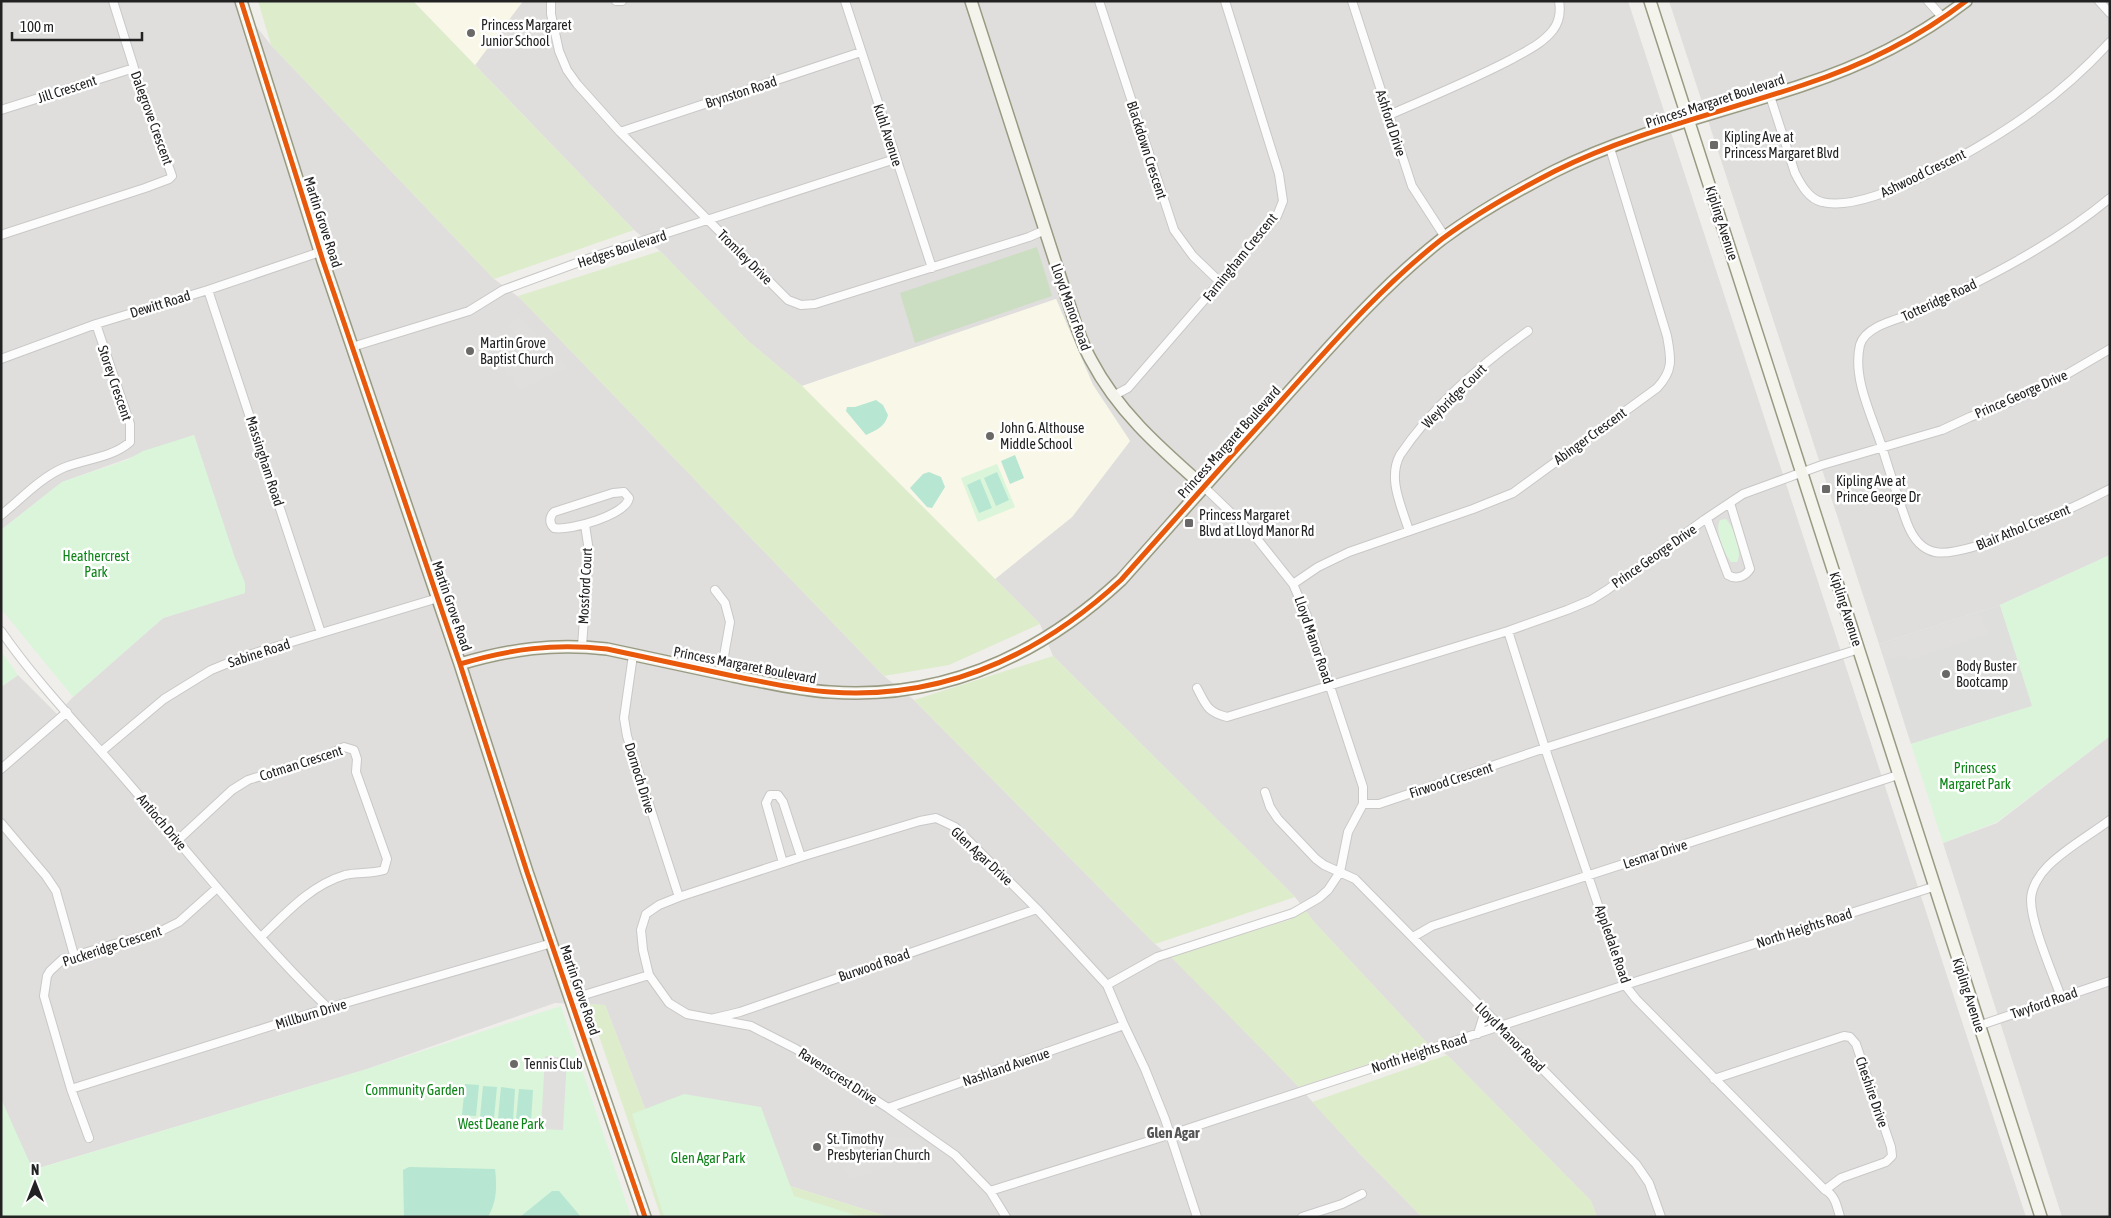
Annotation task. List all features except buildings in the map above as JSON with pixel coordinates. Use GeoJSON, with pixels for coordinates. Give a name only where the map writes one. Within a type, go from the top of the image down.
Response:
{"type":"FeatureCollection","features":[{"type":"Feature","properties":{"kind":"main road","name":"Martin Grove Road"},"geometry":{"type":"LineString","coordinates":[[241,1],[320,252],[645,1217]]}},
{"type":"Feature","properties":{"kind":"main road","name":"Lloyd Manor Road"},"geometry":{"type":"LineString","coordinates":[[971,1],[1081,340],[1090,359],[1113,396],[1142,432],[1204,488]]}},
{"type":"Feature","properties":{"kind":"main road","name":"Kipling Avenue"},"geometry":{"type":"LineString","coordinates":[[1650,1],[1859,649],[1933,887],[2041,1217]]}},
{"type":"Feature","properties":{"kind":"main road","name":"Princess Margaret Boulevard"},"geometry":{"type":"LineString","coordinates":[[460,664],[528,648],[582,646],[792,688],[851,693],[882,692],[929,685],[982,669],[1016,655],[1056,633],[1099,600],[1121,580],[1347,327],[1398,277],[1445,237],[1533,183],[1584,158],[1689,121],[1806,84],[1871,58],[1901,43],[1966,1]]}},
{"type":"Feature","properties":{"kind":"street","name":"Dalegrove Crescent"},"geometry":{"type":"LineString","coordinates":[[1,235],[145,188],[169,179],[172,176],[134,68],[113,1]]}},
{"type":"Feature","properties":{"kind":"street","name":"Tromley Drive"},"geometry":{"type":"LineString","coordinates":[[551,1],[551,14],[559,51],[567,70],[577,84],[620,132],[788,300],[801,305],[815,304],[1029,237],[1045,230]]}},
{"type":"Feature","properties":{"kind":"street"},"geometry":{"type":"LineString","coordinates":[[616,1],[622,1]]}},
{"type":"Feature","properties":{"kind":"street","name":"Kuhl Avenue"},"geometry":{"type":"LineString","coordinates":[[845,1],[932,268]]}},
{"type":"Feature","properties":{"kind":"street","name":"Blackdown Crescent"},"geometry":{"type":"LineString","coordinates":[[1100,1],[1174,230],[1193,256],[1221,283]]}},
{"type":"Feature","properties":{"kind":"street","name":"Farningham Crescent"},"geometry":{"type":"LineString","coordinates":[[1113,396],[1128,388],[1221,283],[1273,220],[1283,200],[1278,174],[1225,1]]}},
{"type":"Feature","properties":{"kind":"street","name":"Ashford Drive"},"geometry":{"type":"LineString","coordinates":[[1352,1],[1412,186],[1445,237]]}},
{"type":"Feature","properties":{"kind":"street"},"geometry":{"type":"LineString","coordinates":[[1389,115],[1492,70],[1534,46],[1557,25],[1559,1]]}},
{"type":"Feature","properties":{"kind":"street"},"geometry":{"type":"LineString","coordinates":[[1928,1],[1942,18]]}},
{"type":"Feature","properties":{"kind":"street"},"geometry":{"type":"LineString","coordinates":[[2099,1],[2110,13]]}},
{"type":"Feature","properties":{"kind":"street","name":"Ashwood Crescent"},"geometry":{"type":"LineString","coordinates":[[1770,96],[1794,173],[1800,182],[1812,198],[1821,202],[1843,204],[1894,188],[1938,168],[1995,136],[2055,94],[2110,42]]}},
{"type":"Feature","properties":{"kind":"street","name":"Brynston Road"},"geometry":{"type":"LineString","coordinates":[[620,132],[861,52]]}},
{"type":"Feature","properties":{"kind":"street","name":"Jill Crescent"},"geometry":{"type":"LineString","coordinates":[[1,110],[134,68]]}},
{"type":"Feature","properties":{"kind":"street","name":"Abinger Crescent"},"geometry":{"type":"LineString","coordinates":[[1293,584],[1334,558],[1513,493],[1657,388],[1665,379],[1670,368],[1671,355],[1667,336],[1610,148]]}},
{"type":"Feature","properties":{"kind":"street","name":"Hedges Boulevard"},"geometry":{"type":"LineString","coordinates":[[352,347],[469,311],[503,290],[707,219],[895,159]]}},
{"type":"Feature","properties":{"kind":"street","name":"Totteridge Road"},"geometry":{"type":"LineString","coordinates":[[1882,448],[1859,373],[1860,342],[1867,333],[1883,324],[1906,317],[2023,258],[2082,221],[2110,198]]}},
{"type":"Feature","properties":{"kind":"street","name":"Dewitt Road"},"geometry":{"type":"LineString","coordinates":[[1,358],[96,324],[208,290],[320,252]]}},
{"type":"Feature","properties":{"kind":"street","name":"Massingham Road"},"geometry":{"type":"LineString","coordinates":[[208,290],[321,633]]}},
{"type":"Feature","properties":{"kind":"street","name":"Storey Crescent"},"geometry":{"type":"LineString","coordinates":[[1,515],[56,472],[114,452],[130,442],[132,435],[130,424],[96,324]]}},
{"type":"Feature","properties":{"kind":"street","name":"Weybridge Court"},"geometry":{"type":"LineString","coordinates":[[1409,530],[1396,487],[1396,464],[1400,456],[1440,406],[1484,364],[1528,331]]}},
{"type":"Feature","properties":{"kind":"street","name":"Prince George Drive"},"geometry":{"type":"LineString","coordinates":[[1197,688],[1208,709],[1215,714],[1228,717],[1508,631],[1591,600],[1743,494],[1822,465],[1942,430],[2057,380],[2110,349]]}},
{"type":"Feature","properties":{"kind":"street","name":"Blair Athol Crescent"},"geometry":{"type":"LineString","coordinates":[[1882,448],[1912,535],[1918,543],[1935,552],[1956,552],[1991,542],[2110,489]]}},
{"type":"Feature","properties":{"kind":"street","name":"Lloyd Manor Road"},"geometry":{"type":"LineString","coordinates":[[1204,488],[1254,535],[1293,584],[1307,616],[1363,788],[1363,804]]}},
{"type":"Feature","properties":{"kind":"street","name":"Mossford Court"},"geometry":{"type":"LineString","coordinates":[[624,492],[628,496],[629,501],[626,505],[585,525],[567,529],[554,528],[550,523],[550,517],[554,512],[612,493],[624,492]]}},
{"type":"Feature","properties":{"kind":"street"},"geometry":{"type":"LineString","coordinates":[[1707,518],[1728,575],[1738,578],[1745,575],[1750,569],[1730,503]]}},
{"type":"Feature","properties":{"kind":"street","name":"Mossford Court"},"geometry":{"type":"LineString","coordinates":[[582,646],[589,551],[585,525]]}},
{"type":"Feature","properties":{"kind":"street"},"geometry":{"type":"LineString","coordinates":[[715,590],[725,603],[730,622],[722,673]]}},
{"type":"Feature","properties":{"kind":"street","name":"Sabine Road"},"geometry":{"type":"LineString","coordinates":[[102,751],[164,699],[199,676],[235,660],[438,598]]}},
{"type":"Feature","properties":{"kind":"street","name":"Appledale Road"},"geometry":{"type":"LineString","coordinates":[[1508,631],[1545,748],[1625,985],[1636,1000],[1834,1198],[1840,1217]]}},
{"type":"Feature","properties":{"kind":"street","name":"Antioch Drive"},"geometry":{"type":"LineString","coordinates":[[1,632],[217,888],[328,1008]]}},
{"type":"Feature","properties":{"kind":"street","name":"Firwood Crescent"},"geometry":{"type":"LineString","coordinates":[[1363,804],[1379,804],[1545,748],[1859,649]]}},
{"type":"Feature","properties":{"kind":"street","name":"Dornoch Drive"},"geometry":{"type":"LineString","coordinates":[[633,655],[624,718],[627,736],[678,897]]}},
{"type":"Feature","properties":{"kind":"street"},"geometry":{"type":"LineString","coordinates":[[1,769],[67,712]]}},
{"type":"Feature","properties":{"kind":"street","name":"Cotman Crescent"},"geometry":{"type":"LineString","coordinates":[[178,840],[232,790],[248,780],[326,756],[344,747],[354,750],[357,759],[356,772],[387,860],[384,870],[367,874],[355,873],[321,884],[308,893],[261,936]]}},
{"type":"Feature","properties":{"kind":"street","name":"Lesmar Drive"},"geometry":{"type":"LineString","coordinates":[[1413,937],[1432,926],[1898,775]]}},
{"type":"Feature","properties":{"kind":"street","name":"Lloyd Manor Road"},"geometry":{"type":"LineString","coordinates":[[1265,792],[1270,807],[1278,819],[1316,859],[1355,879],[1636,1164],[1649,1183],[1660,1217]]}},
{"type":"Feature","properties":{"kind":"street"},"geometry":{"type":"LineString","coordinates":[[783,863],[766,803],[770,795],[778,795],[783,802],[801,857]]}},
{"type":"Feature","properties":{"kind":"street"},"geometry":{"type":"LineString","coordinates":[[1107,985],[1157,957],[1293,913],[1328,890],[1340,872],[1348,832],[1363,804]]}},
{"type":"Feature","properties":{"kind":"street","name":"Glen Agar Drive"},"geometry":{"type":"LineString","coordinates":[[648,975],[641,930],[646,914],[659,905],[801,857],[920,821],[936,818],[955,827],[1037,909],[1107,985],[1145,1069],[1171,1134],[1197,1217]]}},
{"type":"Feature","properties":{"kind":"street"},"geometry":{"type":"LineString","coordinates":[[2061,997],[2035,921],[2031,900],[2033,890],[2038,878],[2048,866],[2110,820]]}},
{"type":"Feature","properties":{"kind":"street"},"geometry":{"type":"LineString","coordinates":[[1,823],[51,882],[58,897],[74,956]]}},
{"type":"Feature","properties":{"kind":"street","name":"North Heights Road"},"geometry":{"type":"LineString","coordinates":[[990,1191],[1933,887]]}},
{"type":"Feature","properties":{"kind":"street","name":"Puckeridge Crescent"},"geometry":{"type":"LineString","coordinates":[[89,1138],[71,1089],[46,1006],[44,990],[50,971],[63,959],[163,930],[179,922],[206,900],[217,888]]}},
{"type":"Feature","properties":{"kind":"street","name":"Burwood Road"},"geometry":{"type":"LineString","coordinates":[[711,1019],[740,1012],[1037,909]]}},
{"type":"Feature","properties":{"kind":"street","name":"Millburn Drive"},"geometry":{"type":"LineString","coordinates":[[71,1089],[328,1008],[552,943]]}},
{"type":"Feature","properties":{"kind":"street"},"geometry":{"type":"LineString","coordinates":[[571,999],[648,975]]}},
{"type":"Feature","properties":{"kind":"street","name":"Ravenscrest Drive"},"geometry":{"type":"LineString","coordinates":[[648,975],[669,1003],[687,1014],[751,1026],[796,1049],[888,1108],[955,1155],[990,1191],[1006,1217]]}},
{"type":"Feature","properties":{"kind":"street","name":"Twyford Road"},"geometry":{"type":"LineString","coordinates":[[1978,1026],[2110,981]]}},
{"type":"Feature","properties":{"kind":"street"},"geometry":{"type":"LineString","coordinates":[[1478,1034],[1485,1011]]}},
{"type":"Feature","properties":{"kind":"street","name":"Nashland Avenue"},"geometry":{"type":"LineString","coordinates":[[888,1108],[1124,1025]]}},
{"type":"Feature","properties":{"kind":"street","name":"Cheshire Drive"},"geometry":{"type":"LineString","coordinates":[[1714,1079],[1844,1036],[1850,1037],[1856,1044],[1892,1156],[1886,1162],[1841,1178],[1825,1190]]}},
{"type":"Feature","properties":{"kind":"street"},"geometry":{"type":"LineString","coordinates":[[1302,1217],[1342,1204],[1362,1194]]}},
{"type":"Feature","properties":{"kind":"shaded area"},"geometry":{"type":"Polygon","coordinates":[[[1,1],[236,1],[271,45],[494,279],[520,298],[884,676],[914,700],[1155,944],[1178,963],[1422,1217],[889,1217],[790,1186],[751,1110],[646,1111],[605,1005],[555,1003],[367,1069],[32,1170],[1,1099],[1,687],[18,675],[57,714],[73,697],[163,618],[244,593],[194,435],[62,482],[1,530],[1,1]]]}},
{"type":"Feature","properties":{"kind":"shaded area","name":"Princess Margaret Junior School"},"geometry":{"type":"Polygon","coordinates":[[[413,1],[523,1],[475,65],[413,1]]]}},
{"type":"Feature","properties":{"kind":"shaded area"},"geometry":{"type":"Polygon","coordinates":[[[523,1],[1628,1],[2026,1217],[1597,1217],[1591,1201],[1447,1055],[1428,1044],[1314,922],[1295,897],[1053,656],[1040,624],[995,579],[1072,517],[1130,441],[1093,385],[1056,299],[802,386],[748,341],[660,251],[634,230],[475,65],[523,1]]]}},
{"type":"Feature","properties":{"kind":"shaded area"},"geometry":{"type":"Polygon","coordinates":[[[1669,1],[2110,1],[2110,555],[2000,605],[1879,644],[1669,1]]]}},
{"type":"Feature","properties":{"kind":"shaded area","name":"John G. Althouse Middle School"},"geometry":{"type":"Polygon","coordinates":[[[1056,299],[1093,385],[1130,441],[1072,517],[995,579],[802,386],[1056,299]]]}},
{"type":"Feature","properties":{"kind":"shaded area"},"geometry":{"type":"Polygon","coordinates":[[[519,317],[567,368],[518,390],[513,376],[508,377],[504,364],[524,344],[508,325],[519,317]]]}},
{"type":"Feature","properties":{"kind":"shaded area"},"geometry":{"type":"Polygon","coordinates":[[[2000,605],[2033,706],[1911,744],[1879,644],[2000,605]]]}},
{"type":"Feature","properties":{"kind":"shaded area"},"geometry":{"type":"Polygon","coordinates":[[[1980,613],[1988,634],[1909,660],[1904,656],[1885,659],[1880,645],[1980,613]]]}},
{"type":"Feature","properties":{"kind":"shaded area"},"geometry":{"type":"Polygon","coordinates":[[[2110,736],[2110,1217],[2062,1217],[1943,843],[1997,823],[2110,736]]]}},
{"type":"Feature","properties":{"kind":"shaded area"},"geometry":{"type":"Polygon","coordinates":[[[545,1056],[567,1058],[563,1130],[541,1129],[545,1056]]]}},
{"type":"Feature","properties":{"kind":"shaded area"},"geometry":{"type":"Polygon","coordinates":[[[876,1136],[918,1138],[929,1152],[851,1179],[843,1169],[849,1165],[845,1160],[876,1136]]]}},
{"type":"Feature","properties":{"kind":"green space"},"geometry":{"type":"Polygon","coordinates":[[[258,1],[413,1],[634,230],[494,279],[271,45],[258,1]]]}},
{"type":"Feature","properties":{"kind":"green space"},"geometry":{"type":"Polygon","coordinates":[[[1037,247],[1052,296],[915,343],[900,293],[1037,247]]]}},
{"type":"Feature","properties":{"kind":"green space"},"geometry":{"type":"Polygon","coordinates":[[[660,251],[748,341],[802,386],[1040,624],[949,665],[884,676],[518,296],[660,251]]]}},
{"type":"Feature","properties":{"kind":"green space"},"geometry":{"type":"Polygon","coordinates":[[[876,400],[883,405],[888,415],[887,419],[877,430],[866,435],[846,411],[847,407],[855,407],[876,400]]]}},
{"type":"Feature","properties":{"kind":"green space","name":"Heathercrest Park"},"geometry":{"type":"Polygon","coordinates":[[[194,435],[245,583],[245,593],[163,618],[73,697],[1,609],[1,530],[62,482],[127,460],[143,451],[194,435]]]}},
{"type":"Feature","properties":{"kind":"green space"},"geometry":{"type":"Polygon","coordinates":[[[1015,455],[1024,478],[1010,484],[1001,461],[1015,455]]]}},
{"type":"Feature","properties":{"kind":"green space"},"geometry":{"type":"Polygon","coordinates":[[[997,464],[1015,507],[978,522],[961,478],[997,464]]]}},
{"type":"Feature","properties":{"kind":"green space"},"geometry":{"type":"Polygon","coordinates":[[[929,472],[941,477],[945,487],[932,508],[927,507],[910,488],[923,474],[929,472]]]}},
{"type":"Feature","properties":{"kind":"green space"},"geometry":{"type":"Polygon","coordinates":[[[997,472],[1009,500],[996,506],[984,478],[997,472]]]}},
{"type":"Feature","properties":{"kind":"green space"},"geometry":{"type":"Polygon","coordinates":[[[980,479],[992,508],[979,513],[967,485],[980,479]]]}},
{"type":"Feature","properties":{"kind":"green space"},"geometry":{"type":"Polygon","coordinates":[[[1726,519],[1737,540],[1739,558],[1737,562],[1731,562],[1728,558],[1719,536],[1718,524],[1720,520],[1726,519]]]}},
{"type":"Feature","properties":{"kind":"green space","name":"Princess Margaret Park"},"geometry":{"type":"Polygon","coordinates":[[[2110,555],[2110,736],[1997,822],[1943,843],[1911,744],[2032,706],[2000,605],[2110,555]]]}},
{"type":"Feature","properties":{"kind":"green space"},"geometry":{"type":"Polygon","coordinates":[[[1,651],[18,675],[1,687],[1,651]]]}},
{"type":"Feature","properties":{"kind":"green space"},"geometry":{"type":"Polygon","coordinates":[[[1053,656],[1295,897],[1155,944],[914,700],[1053,656]]]}},
{"type":"Feature","properties":{"kind":"green space"},"geometry":{"type":"Polygon","coordinates":[[[1306,911],[1314,922],[1428,1044],[1299,1087],[1170,956],[1289,920],[1306,911]]]}},
{"type":"Feature","properties":{"kind":"green space","name":"Glen Agar Park"},"geometry":{"type":"Polygon","coordinates":[[[588,1004],[605,1005],[646,1111],[751,1110],[790,1186],[889,1217],[661,1217],[588,1004]]]}},
{"type":"Feature","properties":{"kind":"green space","name":"West Deane Park"},"geometry":{"type":"Polygon","coordinates":[[[561,1006],[631,1217],[1,1217],[1,1099],[33,1170],[367,1069],[561,1006]]]}},
{"type":"Feature","properties":{"kind":"green space"},"geometry":{"type":"Polygon","coordinates":[[[1447,1055],[1591,1201],[1597,1217],[1422,1217],[1312,1102],[1447,1055]]]}},
{"type":"Feature","properties":{"kind":"green space"},"geometry":{"type":"Polygon","coordinates":[[[465,1084],[479,1085],[476,1116],[462,1115],[465,1084]]]}},
{"type":"Feature","properties":{"kind":"green space"},"geometry":{"type":"Polygon","coordinates":[[[483,1086],[497,1087],[494,1118],[480,1117],[483,1086]]]}},
{"type":"Feature","properties":{"kind":"green space"},"geometry":{"type":"Polygon","coordinates":[[[501,1087],[515,1089],[513,1120],[498,1118],[501,1087]]]}},
{"type":"Feature","properties":{"kind":"green space"},"geometry":{"type":"Polygon","coordinates":[[[519,1089],[533,1090],[531,1121],[516,1120],[519,1089]]]}},
{"type":"Feature","properties":{"kind":"green space","name":"Glen Agar Park"},"geometry":{"type":"Polygon","coordinates":[[[684,1094],[761,1107],[794,1196],[862,1217],[664,1217],[632,1114],[684,1094]]]}},
{"type":"Feature","properties":{"kind":"green space"},"geometry":{"type":"Polygon","coordinates":[[[409,1167],[495,1169],[496,1194],[488,1217],[404,1217],[403,1170],[409,1167]]]}},
{"type":"Feature","properties":{"kind":"green space"},"geometry":{"type":"Polygon","coordinates":[[[552,1191],[559,1191],[581,1217],[520,1217],[552,1191]]]}},
{"type":"Feature","properties":{"kind":"cycle path"},"geometry":{"type":"LineString","coordinates":[[241,1],[323,261],[460,664],[527,872],[645,1217]]}},
{"type":"Feature","properties":{"kind":"cycle path"},"geometry":{"type":"LineString","coordinates":[[460,664],[515,651],[551,647],[588,647],[607,649],[793,688],[830,692],[872,693],[912,689],[950,680],[987,668],[1023,651],[1057,631],[1090,607],[1121,580],[1353,321],[1419,258],[1455,229],[1511,194],[1585,157],[1646,134],[1803,85],[1867,60],[1909,39],[1966,1]]}},
{"type":"Feature","properties":{"kind":"place","name":"Princess Margaret Junior School"},"geometry":{"type":"Point","coordinates":[471,33]}},
{"type":"Feature","properties":{"kind":"place","name":"Kipling Ave at Princess Margaret Blvd"},"geometry":{"type":"Point","coordinates":[1714,145]}},
{"type":"Feature","properties":{"kind":"place","name":"Martin Grove Baptist Church"},"geometry":{"type":"Point","coordinates":[470,351]}},
{"type":"Feature","properties":{"kind":"place","name":"John G. Althouse Middle School"},"geometry":{"type":"Point","coordinates":[990,436]}},
{"type":"Feature","properties":{"kind":"place","name":"Kipling Ave at Prince George Dr"},"geometry":{"type":"Point","coordinates":[1826,489]}},
{"type":"Feature","properties":{"kind":"place","name":"Princess Margaret Blvd at Lloyd Manor Rd"},"geometry":{"type":"Point","coordinates":[1189,523]}},
{"type":"Feature","properties":{"kind":"place","name":"Body Buster Bootcamp"},"geometry":{"type":"Point","coordinates":[1946,674]}},
{"type":"Feature","properties":{"kind":"place","name":"Tennis Club"},"geometry":{"type":"Point","coordinates":[514,1064]}},
{"type":"Feature","properties":{"kind":"place","name":"St. Timothy Presbyterian Church"},"geometry":{"type":"Point","coordinates":[817,1147]}},
{"type":"Feature","properties":{"kind":"district","name":"Glen Agar"},"geometry":{"type":"Point","coordinates":[1173,1132]}},
{"type":"Feature","properties":{"kind":"park label","name":"Community Garden"},"geometry":{"type":"Point","coordinates":[415,1090]}}]}
